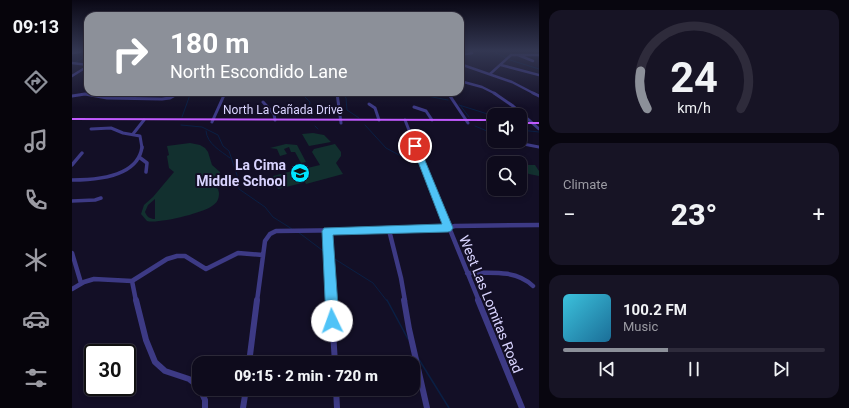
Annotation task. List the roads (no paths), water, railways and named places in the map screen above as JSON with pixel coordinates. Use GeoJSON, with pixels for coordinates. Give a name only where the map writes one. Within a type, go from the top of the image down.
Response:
{"type":"FeatureCollection","features":[{"type":"Feature","properties":{"kind":"main road","name":"North La Cañada Drive"},"geometry":{"type":"LineString","coordinates":[[213,121],[275,120],[487,122]]}},
{"type":"Feature","properties":{"kind":"main road","name":"North La Cañada Drive"},"geometry":{"type":"LineString","coordinates":[[72,121],[379,120],[405,122],[432,120],[467,122]]}},
{"type":"Feature","properties":{"kind":"main road"},"geometry":{"type":"LineString","coordinates":[[527,122],[539,122]]}},
{"type":"Feature","properties":{"kind":"street"},"geometry":{"type":"LineString","coordinates":[[72,76],[81,70]]}},
{"type":"Feature","properties":{"kind":"street"},"geometry":{"type":"LineString","coordinates":[[478,70],[512,82],[539,96]]}},
{"type":"Feature","properties":{"kind":"street"},"geometry":{"type":"LineString","coordinates":[[490,74],[495,70]]}},
{"type":"Feature","properties":{"kind":"street"},"geometry":{"type":"LineString","coordinates":[[520,70],[539,74]]}},
{"type":"Feature","properties":{"kind":"street"},"geometry":{"type":"LineString","coordinates":[[464,81],[477,85],[501,97],[517,108],[539,129]]}},
{"type":"Feature","properties":{"kind":"street"},"geometry":{"type":"LineString","coordinates":[[72,96],[84,94]]}},
{"type":"Feature","properties":{"kind":"street"},"geometry":{"type":"LineString","coordinates":[[95,96],[111,99],[170,98],[174,96]]}},
{"type":"Feature","properties":{"kind":"street"},"geometry":{"type":"LineString","coordinates":[[213,121],[223,96]]}},
{"type":"Feature","properties":{"kind":"street"},"geometry":{"type":"LineString","coordinates":[[338,96],[341,121]]}},
{"type":"Feature","properties":{"kind":"street"},"geometry":{"type":"LineString","coordinates":[[451,96],[467,122]]}},
{"type":"Feature","properties":{"kind":"street"},"geometry":{"type":"LineString","coordinates":[[263,102],[274,114],[275,120]]}},
{"type":"Feature","properties":{"kind":"street"},"geometry":{"type":"LineString","coordinates":[[369,104],[374,107],[379,120]]}},
{"type":"Feature","properties":{"kind":"street"},"geometry":{"type":"LineString","coordinates":[[414,107],[426,111],[432,120]]}},
{"type":"Feature","properties":{"kind":"street"},"geometry":{"type":"LineString","coordinates":[[134,134],[143,121]]}},
{"type":"Feature","properties":{"kind":"street","name":"West Las Lomitas Road"},"geometry":{"type":"LineString","coordinates":[[405,122],[522,408]]}},
{"type":"Feature","properties":{"kind":"street"},"geometry":{"type":"LineString","coordinates":[[72,180],[94,180],[108,178],[121,172],[139,157],[144,148],[143,137],[108,128],[91,129]]}},
{"type":"Feature","properties":{"kind":"street"},"geometry":{"type":"LineString","coordinates":[[527,145],[539,147]]}},
{"type":"Feature","properties":{"kind":"street"},"geometry":{"type":"LineString","coordinates":[[72,165],[82,153]]}},
{"type":"Feature","properties":{"kind":"street"},"geometry":{"type":"LineString","coordinates":[[139,157],[148,162],[146,172]]}},
{"type":"Feature","properties":{"kind":"street"},"geometry":{"type":"LineString","coordinates":[[72,201],[95,200],[101,198]]}},
{"type":"Feature","properties":{"kind":"street"},"geometry":{"type":"LineString","coordinates":[[250,356],[266,236],[270,233],[276,231],[389,230],[448,228],[455,226],[539,225]]}},
{"type":"Feature","properties":{"kind":"street"},"geometry":{"type":"LineString","coordinates":[[389,230],[402,278],[408,329],[427,408]]}},
{"type":"Feature","properties":{"kind":"street"},"geometry":{"type":"LineString","coordinates":[[327,231],[335,356]]}},
{"type":"Feature","properties":{"kind":"street"},"geometry":{"type":"LineString","coordinates":[[72,253],[83,282]]}},
{"type":"Feature","properties":{"kind":"street"},"geometry":{"type":"LineString","coordinates":[[72,288],[83,282],[97,278],[132,281],[155,266],[177,256],[185,256],[206,269],[238,253],[263,255]]}},
{"type":"Feature","properties":{"kind":"street"},"geometry":{"type":"LineString","coordinates":[[467,273],[508,273],[528,280],[533,286]]}},
{"type":"Feature","properties":{"kind":"street"},"geometry":{"type":"LineString","coordinates":[[132,281],[144,335],[152,356],[159,366],[170,374],[189,379],[192,381]]}},
{"type":"Feature","properties":{"kind":"street"},"geometry":{"type":"LineString","coordinates":[[203,396],[205,408]]}},
{"type":"Feature","properties":{"kind":"street"},"geometry":{"type":"LineString","coordinates":[[243,408],[245,396]]}},
{"type":"Feature","properties":{"kind":"street"},"geometry":{"type":"LineString","coordinates":[[336,396],[337,408]]}},
{"type":"Feature","properties":{"kind":"waterway"},"geometry":{"type":"LineString","coordinates":[[182,117],[190,96]]}},
{"type":"Feature","properties":{"kind":"waterway"},"geometry":{"type":"LineString","coordinates":[[304,96],[310,102],[309,108],[312,117]]}},
{"type":"Feature","properties":{"kind":"waterway"},"geometry":{"type":"LineString","coordinates":[[345,96],[347,110],[359,118]]}},
{"type":"Feature","properties":{"kind":"waterway"},"geometry":{"type":"LineString","coordinates":[[427,96],[448,100]]}},
{"type":"Feature","properties":{"kind":"waterway"},"geometry":{"type":"LineString","coordinates":[[460,105],[487,114]]}},
{"type":"Feature","properties":{"kind":"waterway"},"geometry":{"type":"LineString","coordinates":[[460,105],[469,117]]}},
{"type":"Feature","properties":{"kind":"waterway"},"geometry":{"type":"LineString","coordinates":[[181,125],[202,127],[218,135],[223,146],[229,151],[237,175],[239,189],[265,207],[273,217],[292,229]]}},
{"type":"Feature","properties":{"kind":"waterway"},"geometry":{"type":"LineString","coordinates":[[365,125],[386,148],[399,155],[417,156]]}},
{"type":"Feature","properties":{"kind":"waterway"},"geometry":{"type":"LineString","coordinates":[[315,126],[318,129]]}},
{"type":"Feature","properties":{"kind":"waterway"},"geometry":{"type":"LineString","coordinates":[[475,126],[487,131]]}},
{"type":"Feature","properties":{"kind":"waterway"},"geometry":{"type":"LineString","coordinates":[[206,131],[209,140],[230,158]]}},
{"type":"Feature","properties":{"kind":"waterway"},"geometry":{"type":"LineString","coordinates":[[527,131],[539,132]]}},
{"type":"Feature","properties":{"kind":"waterway"},"geometry":{"type":"LineString","coordinates":[[298,232],[326,253]]}},
{"type":"Feature","properties":{"kind":"waterway"},"geometry":{"type":"LineString","coordinates":[[330,256],[373,283],[387,301]]}},
{"type":"Feature","properties":{"kind":"waterway"},"geometry":{"type":"LineString","coordinates":[[387,300],[408,339]]}},
{"type":"Feature","properties":{"kind":"waterway"},"geometry":{"type":"LineString","coordinates":[[420,361],[449,408]]}},
{"type":"Feature","properties":{"kind":"place","name":"La Cima Middle School"},"geometry":{"type":"Point","coordinates":[300,173]}}]}
